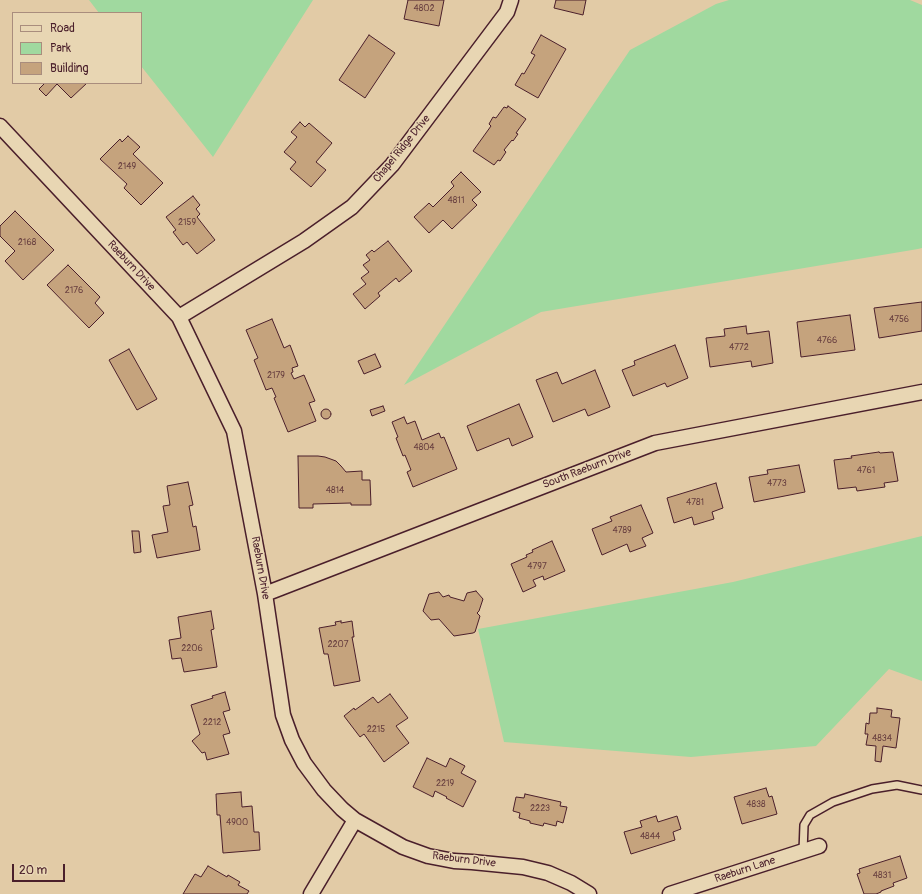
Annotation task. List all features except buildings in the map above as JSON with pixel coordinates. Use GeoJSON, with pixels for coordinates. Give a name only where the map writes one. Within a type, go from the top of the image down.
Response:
{"type":"FeatureCollection","features":[{"type":"Feature","properties":{"kind":"street","name":"Chapel Ridge Drive"},"geometry":{"type":"LineString","coordinates":[[179,317],[304,241],[352,207],[392,165],[507,12],[511,0]]}},
{"type":"Feature","properties":{"kind":"street","name":"Raeburn Drive"},"geometry":{"type":"LineString","coordinates":[[0,126],[179,317],[234,431],[265,594],[283,715],[292,740],[304,763],[324,790],[355,820],[403,847],[428,856],[454,861],[523,867],[548,873],[571,883],[589,894]]}},
{"type":"Feature","properties":{"kind":"street","name":"South Raeburn Drive"},"geometry":{"type":"LineString","coordinates":[[265,594],[655,443],[922,392]]}},
{"type":"Feature","properties":{"kind":"street"},"geometry":{"type":"LineString","coordinates":[[311,894],[355,820]]}},
{"type":"Feature","properties":{"kind":"street","name":"Raeburn Lane"},"geometry":{"type":"LineString","coordinates":[[670,894],[819,846]]}},
{"type":"Feature","properties":{"kind":"lane"},"geometry":{"type":"LineString","coordinates":[[803,852],[804,825],[810,815],[833,802],[872,789],[897,785],[922,790]]}},
{"type":"Feature","properties":{"kind":"green space"},"geometry":{"type":"Polygon","coordinates":[[[89,0],[313,0],[213,157],[142,67],[142,12],[98,12],[89,0]]]}},
{"type":"Feature","properties":{"kind":"green space"},"geometry":{"type":"Polygon","coordinates":[[[729,0],[910,0],[922,5],[922,248],[541,312],[404,385],[630,50],[716,4],[729,0]]]}},
{"type":"Feature","properties":{"kind":"green space"},"geometry":{"type":"Polygon","coordinates":[[[922,536],[922,681],[889,669],[816,746],[691,757],[504,742],[478,629],[733,582],[922,536]]]}}]}
